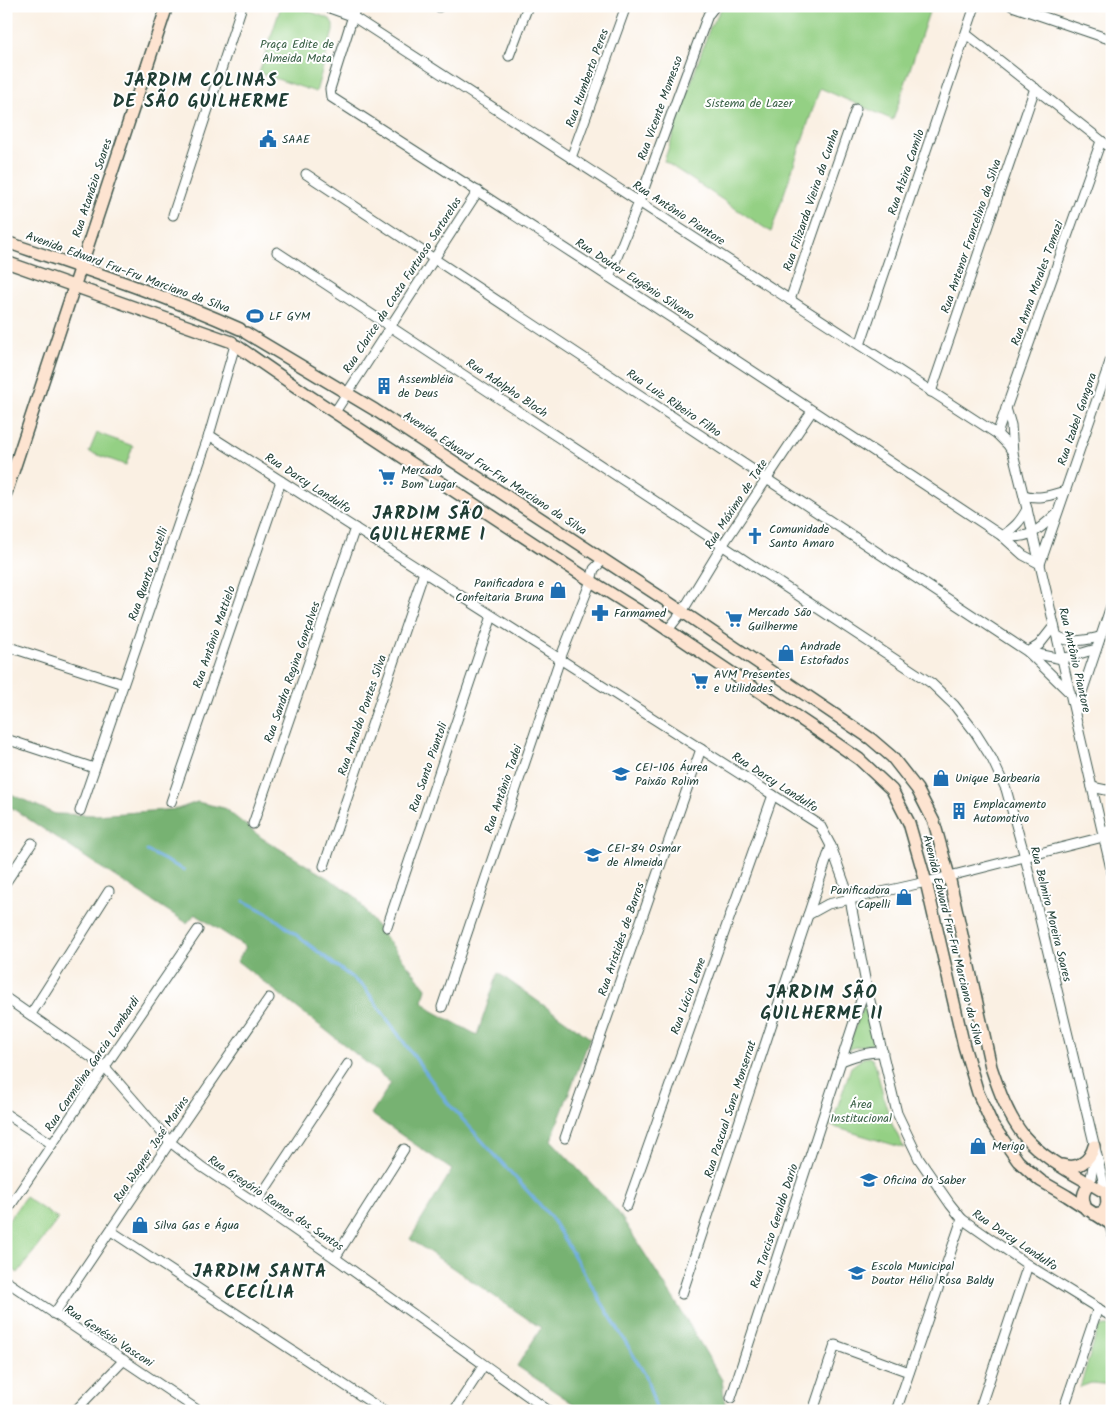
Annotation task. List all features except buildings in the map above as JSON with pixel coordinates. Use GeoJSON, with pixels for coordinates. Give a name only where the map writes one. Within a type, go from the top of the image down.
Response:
{"type":"FeatureCollection","features":[{"type":"Feature","properties":{"kind":"main road","name":"Rua Atanázio Soares"},"geometry":{"type":"LineString","coordinates":[[6,493],[167,6]]}},
{"type":"Feature","properties":{"kind":"main road","name":"Avenida Edward Fru-Fru Marciano da Silva"},"geometry":{"type":"LineString","coordinates":[[6,242],[81,267],[206,314],[243,331],[346,392],[603,560],[871,739],[892,756],[917,789],[934,822],[949,876],[991,1067],[1001,1096],[1024,1136],[1057,1164],[1109,1195]]}},
{"type":"Feature","properties":{"kind":"main road","name":"Avenida Edward Fru-Fru Marciano da Silva"},"geometry":{"type":"LineString","coordinates":[[6,262],[235,344],[335,412],[650,618],[859,759],[892,790],[909,823],[926,882],[964,1046],[978,1094],[992,1124],[1018,1161],[1030,1172],[1041,1181],[1090,1211],[1111,1228]]}},
{"type":"Feature","properties":{"kind":"main road"},"geometry":{"type":"LineString","coordinates":[[235,344],[242,346],[246,342],[248,337],[243,331]]}},
{"type":"Feature","properties":{"kind":"main road"},"geometry":{"type":"LineString","coordinates":[[1057,1164],[1068,1167],[1079,1166],[1087,1160],[1094,1149]]}},
{"type":"Feature","properties":{"kind":"main road"},"geometry":{"type":"LineString","coordinates":[[1090,1183],[1084,1190],[1083,1199],[1090,1211],[1103,1212],[1108,1204],[1109,1195]]}},
{"type":"Feature","properties":{"kind":"street"},"geometry":{"type":"LineString","coordinates":[[173,215],[242,6]]}},
{"type":"Feature","properties":{"kind":"street","name":"Rua Antônio Piantore"},"geometry":{"type":"LineString","coordinates":[[324,6],[352,16],[860,345],[997,434],[1013,453]]}},
{"type":"Feature","properties":{"kind":"street","name":"Rua Doutor Eugênio Silvano"},"geometry":{"type":"LineString","coordinates":[[356,6],[330,89],[331,97],[609,277],[1002,536],[1023,555],[1040,564]]}},
{"type":"Feature","properties":{"kind":"street"},"geometry":{"type":"LineString","coordinates":[[509,56],[528,6]]}},
{"type":"Feature","properties":{"kind":"street","name":"Rua Humberto Peres"},"geometry":{"type":"LineString","coordinates":[[571,158],[626,6]]}},
{"type":"Feature","properties":{"kind":"street","name":"Rua Vicente Momesso"},"geometry":{"type":"LineString","coordinates":[[609,277],[639,202],[708,15],[716,6]]}},
{"type":"Feature","properties":{"kind":"street","name":"Rua Alzira Camilo"},"geometry":{"type":"LineString","coordinates":[[860,345],[975,6]]}},
{"type":"Feature","properties":{"kind":"street"},"geometry":{"type":"LineString","coordinates":[[1012,6],[1112,40]]}},
{"type":"Feature","properties":{"kind":"street"},"geometry":{"type":"LineString","coordinates":[[966,34],[1112,149]]}},
{"type":"Feature","properties":{"kind":"street","name":"Rua Antenor Francelino da Silva"},"geometry":{"type":"LineString","coordinates":[[931,392],[1035,88]]}},
{"type":"Feature","properties":{"kind":"street","name":"Rua Filizarda Vieira da Cunha"},"geometry":{"type":"LineString","coordinates":[[790,300],[856,109]]}},
{"type":"Feature","properties":{"kind":"street","name":"Rua Anna Morales Tomazi"},"geometry":{"type":"LineString","coordinates":[[997,434],[1101,141]]}},
{"type":"Feature","properties":{"kind":"street","name":"Rua Luiz Ribeiro Filho"},"geometry":{"type":"LineString","coordinates":[[306,174],[1028,652],[1070,693]]}},
{"type":"Feature","properties":{"kind":"street","name":"Rua Clarice da Costa Furtuoso Sartorelos"},"geometry":{"type":"LineString","coordinates":[[346,392],[478,191]]}},
{"type":"Feature","properties":{"kind":"street","name":"Rua Adolpho Bloch"},"geometry":{"type":"LineString","coordinates":[[277,252],[722,546]]}},
{"type":"Feature","properties":{"kind":"street","name":"Rua Quarto Castelli"},"geometry":{"type":"LineString","coordinates":[[80,811],[210,435],[235,344]]}},
{"type":"Feature","properties":{"kind":"street","name":"Rua Izabel Gongora"},"geometry":{"type":"LineString","coordinates":[[1040,564],[1112,356]]}},
{"type":"Feature","properties":{"kind":"street"},"geometry":{"type":"LineString","coordinates":[[335,412],[346,392]]}},
{"type":"Feature","properties":{"kind":"street","name":"Rua Antônio Piantore"},"geometry":{"type":"LineString","coordinates":[[1006,408],[1011,425],[1013,453],[1112,873]]}},
{"type":"Feature","properties":{"kind":"street","name":"Rua Máximo de Tate"},"geometry":{"type":"LineString","coordinates":[[682,612],[722,546],[812,411]]}},
{"type":"Feature","properties":{"kind":"street","name":"Rua Darcy Landulfo"},"geometry":{"type":"LineString","coordinates":[[210,435],[820,825],[831,846],[850,899],[866,984],[897,1113],[918,1159],[962,1219],[1028,1265],[1112,1317]]}},
{"type":"Feature","properties":{"kind":"street","name":"Rua Antônio Mattielo"},"geometry":{"type":"LineString","coordinates":[[171,802],[281,481]]}},
{"type":"Feature","properties":{"kind":"street"},"geometry":{"type":"LineString","coordinates":[[1024,495],[1032,498],[1043,497],[1065,491]]}},
{"type":"Feature","properties":{"kind":"street"},"geometry":{"type":"LineString","coordinates":[[1002,536],[1015,528],[1027,509]]}},
{"type":"Feature","properties":{"kind":"street"},"geometry":{"type":"LineString","coordinates":[[1002,536],[1011,537],[1033,534],[1058,512]]}},
{"type":"Feature","properties":{"kind":"street","name":"Rua Sandra Regina Gonçalves"},"geometry":{"type":"LineString","coordinates":[[253,824],[355,528]]}},
{"type":"Feature","properties":{"kind":"street","name":"Rua Belmiro Moreira Soares"},"geometry":{"type":"LineString","coordinates":[[722,546],[931,683],[954,706],[975,732],[992,759],[1006,789],[1025,857],[1094,1149],[1109,1195]]}},
{"type":"Feature","properties":{"kind":"street"},"geometry":{"type":"LineString","coordinates":[[591,581],[594,569],[603,560]]}},
{"type":"Feature","properties":{"kind":"street","name":"Rua Arnaldo Pontes Silva"},"geometry":{"type":"LineString","coordinates":[[324,866],[424,572]]}},
{"type":"Feature","properties":{"kind":"street","name":"Rua Antônio Tadei"},"geometry":{"type":"LineString","coordinates":[[442,1007],[560,659],[591,581]]}},
{"type":"Feature","properties":{"kind":"street"},"geometry":{"type":"LineString","coordinates":[[1075,713],[1112,603]]}},
{"type":"Feature","properties":{"kind":"street"},"geometry":{"type":"LineString","coordinates":[[667,631],[682,612]]}},
{"type":"Feature","properties":{"kind":"street","name":"Rua Santo Piantoli"},"geometry":{"type":"LineString","coordinates":[[387,927],[492,616]]}},
{"type":"Feature","properties":{"kind":"street"},"geometry":{"type":"LineString","coordinates":[[1028,652],[1039,645],[1054,626]]}},
{"type":"Feature","properties":{"kind":"street"},"geometry":{"type":"LineString","coordinates":[[1057,636],[1065,640],[1079,642],[1100,637]]}},
{"type":"Feature","properties":{"kind":"street"},"geometry":{"type":"LineString","coordinates":[[6,646],[123,684]]}},
{"type":"Feature","properties":{"kind":"street"},"geometry":{"type":"LineString","coordinates":[[1062,659],[1096,649]]}},
{"type":"Feature","properties":{"kind":"street","name":"Rua Luiz Ribeiro Filho"},"geometry":{"type":"LineString","coordinates":[[1028,652],[1062,659]]}},
{"type":"Feature","properties":{"kind":"street"},"geometry":{"type":"LineString","coordinates":[[6,739],[94,768]]}},
{"type":"Feature","properties":{"kind":"street","name":"Rua Aristides de Barros"},"geometry":{"type":"LineString","coordinates":[[565,1138],[700,749]]}},
{"type":"Feature","properties":{"kind":"street"},"geometry":{"type":"LineString","coordinates":[[1092,787],[1106,790],[1112,789]]}},
{"type":"Feature","properties":{"kind":"street","name":"Rua Lúcio Leme"},"geometry":{"type":"LineString","coordinates":[[627,1206],[773,795]]}},
{"type":"Feature","properties":{"kind":"street"},"geometry":{"type":"LineString","coordinates":[[808,915],[828,904],[926,882],[1103,837],[1112,826]]}},
{"type":"Feature","properties":{"kind":"street"},"geometry":{"type":"LineString","coordinates":[[6,882],[32,843]]}},
{"type":"Feature","properties":{"kind":"street","name":"Rua Pascual Sanz Monserrat"},"geometry":{"type":"LineString","coordinates":[[682,1294],[831,846]]}},
{"type":"Feature","properties":{"kind":"street"},"geometry":{"type":"LineString","coordinates":[[31,1014],[109,891]]}},
{"type":"Feature","properties":{"kind":"street","name":"Rua Carmelina Garcia Lombardi"},"geometry":{"type":"LineString","coordinates":[[6,1212],[198,930]]}},
{"type":"Feature","properties":{"kind":"street","name":"Rua Tarciso Geraldo Dario"},"geometry":{"type":"LineString","coordinates":[[731,1398],[866,984]]}},
{"type":"Feature","properties":{"kind":"street","name":"Rua Gregório Ramos dos Santos"},"geometry":{"type":"LineString","coordinates":[[6,998],[105,1067],[170,1142],[202,1168],[335,1258],[549,1411]]}},
{"type":"Feature","properties":{"kind":"street","name":"Rua Wagner José Marins"},"geometry":{"type":"LineString","coordinates":[[54,1314],[269,998]]}},
{"type":"Feature","properties":{"kind":"street"},"geometry":{"type":"LineString","coordinates":[[841,1061],[865,1053],[883,1052]]}},
{"type":"Feature","properties":{"kind":"street"},"geometry":{"type":"LineString","coordinates":[[256,1203],[348,1064]]}},
{"type":"Feature","properties":{"kind":"street"},"geometry":{"type":"LineString","coordinates":[[6,1114],[52,1144]]}},
{"type":"Feature","properties":{"kind":"street"},"geometry":{"type":"LineString","coordinates":[[335,1258],[404,1149]]}},
{"type":"Feature","properties":{"kind":"street","name":"Rua Belmiro Moreira Soares"},"geometry":{"type":"LineString","coordinates":[[1090,1183],[1094,1149]]}},
{"type":"Feature","properties":{"kind":"street"},"geometry":{"type":"LineString","coordinates":[[896,1411],[962,1219]]}},
{"type":"Feature","properties":{"kind":"street"},"geometry":{"type":"LineString","coordinates":[[111,1231],[384,1411]]}},
{"type":"Feature","properties":{"kind":"street"},"geometry":{"type":"LineString","coordinates":[[979,1411],[1028,1265]]}},
{"type":"Feature","properties":{"kind":"street","name":"Rua Genésio Vasconi"},"geometry":{"type":"LineString","coordinates":[[6,1281],[199,1411]]}},
{"type":"Feature","properties":{"kind":"street"},"geometry":{"type":"LineString","coordinates":[[1063,1411],[1098,1308]]}},
{"type":"Feature","properties":{"kind":"street"},"geometry":{"type":"LineString","coordinates":[[813,1411],[835,1345],[909,1372]]}},
{"type":"Feature","properties":{"kind":"street"},"geometry":{"type":"LineString","coordinates":[[75,1411],[124,1360]]}},
{"type":"Feature","properties":{"kind":"street"},"geometry":{"type":"LineString","coordinates":[[454,1411],[484,1365]]}},
{"type":"Feature","properties":{"kind":"green space","name":"Praça Edite de Almeida Mota"},"geometry":{"type":"Polygon","coordinates":[[[281,6],[295,6],[330,19],[333,24],[333,31],[316,92],[259,73],[281,6]]]}},
{"type":"Feature","properties":{"kind":"green space","name":"Sistema de Lazer"},"geometry":{"type":"Polygon","coordinates":[[[723,6],[931,6],[893,120],[820,88],[771,232],[664,161],[710,27],[723,6]]]}},
{"type":"Feature","properties":{"kind":"green space"},"geometry":{"type":"Polygon","coordinates":[[[97,433],[133,446],[126,465],[89,452],[97,433]]]}},
{"type":"Feature","properties":{"kind":"green space"},"geometry":{"type":"Polygon","coordinates":[[[11,794],[55,814],[96,815],[178,809],[197,802],[224,808],[262,838],[356,897],[370,918],[426,988],[423,1001],[431,1010],[477,1035],[498,973],[590,1038],[551,1140],[618,1212],[677,1304],[722,1380],[726,1411],[584,1411],[517,1366],[541,1328],[410,1239],[452,1170],[371,1114],[391,1083],[237,961],[246,947],[195,914],[187,923],[100,867],[6,804],[11,794]]]}},
{"type":"Feature","properties":{"kind":"green space"},"geometry":{"type":"Polygon","coordinates":[[[863,1005],[866,1005],[873,1044],[852,1048],[847,1051],[863,1005]]]}},
{"type":"Feature","properties":{"kind":"green space","name":"Área Institucional"},"geometry":{"type":"Polygon","coordinates":[[[869,1057],[875,1063],[892,1124],[904,1148],[831,1126],[851,1067],[863,1058],[869,1057]]]}},
{"type":"Feature","properties":{"kind":"green space"},"geometry":{"type":"Polygon","coordinates":[[[25,1197],[58,1219],[18,1273],[6,1265],[6,1224],[25,1197]]]}},
{"type":"Feature","properties":{"kind":"green space"},"geometry":{"type":"Polygon","coordinates":[[[1104,1326],[1112,1326],[1112,1385],[1091,1383],[1080,1387],[1098,1329],[1104,1326]]]}},
{"type":"Feature","properties":{"kind":"waterway"},"geometry":{"type":"LineString","coordinates":[[147,851],[184,870]]}},
{"type":"Feature","properties":{"kind":"waterway"},"geometry":{"type":"LineString","coordinates":[[244,901],[269,914],[364,987],[447,1102],[550,1216],[646,1376],[657,1411]]}},
{"type":"Feature","properties":{"kind":"place","name":"SAAE"},"geometry":{"type":"Point","coordinates":[268,139]}},
{"type":"Feature","properties":{"kind":"place","name":"LF GYM"},"geometry":{"type":"Point","coordinates":[255,316]}},
{"type":"Feature","properties":{"kind":"place","name":"Assembléia de Deus"},"geometry":{"type":"Point","coordinates":[384,386]}},
{"type":"Feature","properties":{"kind":"place","name":"Mercado Bom Lugar"},"geometry":{"type":"Point","coordinates":[387,477]}},
{"type":"Feature","properties":{"kind":"place","name":"Comunidade Santo Amaro"},"geometry":{"type":"Point","coordinates":[755,536]}},
{"type":"Feature","properties":{"kind":"place","name":"Panificadora e Confeitaria Bruna"},"geometry":{"type":"Point","coordinates":[558,590]}},
{"type":"Feature","properties":{"kind":"place","name":"Farmamed"},"geometry":{"type":"Point","coordinates":[600,613]}},
{"type":"Feature","properties":{"kind":"place","name":"Mercado São Guilherme"},"geometry":{"type":"Point","coordinates":[734,619]}},
{"type":"Feature","properties":{"kind":"place","name":"Andrade Estofados"},"geometry":{"type":"Point","coordinates":[786,653]}},
{"type":"Feature","properties":{"kind":"place","name":"AVM Presentes e Utilidades"},"geometry":{"type":"Point","coordinates":[700,681]}},
{"type":"Feature","properties":{"kind":"place","name":"CEI-106 Áurea Paixão Rolim"},"geometry":{"type":"Point","coordinates":[621,774]}},
{"type":"Feature","properties":{"kind":"place","name":"Unique Barbearia"},"geometry":{"type":"Point","coordinates":[941,778]}},
{"type":"Feature","properties":{"kind":"place","name":"Emplacamento Automotivo"},"geometry":{"type":"Point","coordinates":[959,811]}},
{"type":"Feature","properties":{"kind":"place","name":"CEI-84 Osmar de Almeida"},"geometry":{"type":"Point","coordinates":[593,855]}},
{"type":"Feature","properties":{"kind":"place","name":"Panificadora Capelli"},"geometry":{"type":"Point","coordinates":[904,897]}},
{"type":"Feature","properties":{"kind":"place","name":"Merigo"},"geometry":{"type":"Point","coordinates":[978,1146]}},
{"type":"Feature","properties":{"kind":"place","name":"Oficina do Saber"},"geometry":{"type":"Point","coordinates":[869,1180]}},
{"type":"Feature","properties":{"kind":"place","name":"Silva Gas e Água"},"geometry":{"type":"Point","coordinates":[140,1225]}},
{"type":"Feature","properties":{"kind":"place","name":"Escola Municipal Doutor Hélio Rosa Baldy"},"geometry":{"type":"Point","coordinates":[857,1273]}},
{"type":"Feature","properties":{"kind":"district","name":"JARDIM COLINAS DE SÃO GUILHERME"},"geometry":{"type":"Point","coordinates":[201,90]}},
{"type":"Feature","properties":{"kind":"district","name":"JARDIM SÃO GUILHERME I"},"geometry":{"type":"Point","coordinates":[428,523]}},
{"type":"Feature","properties":{"kind":"district","name":"JARDIM SÃO GUILHERME II"},"geometry":{"type":"Point","coordinates":[822,1002]}},
{"type":"Feature","properties":{"kind":"district","name":"JARDIM SANTA CECÍLIA"},"geometry":{"type":"Point","coordinates":[260,1281]}}]}
